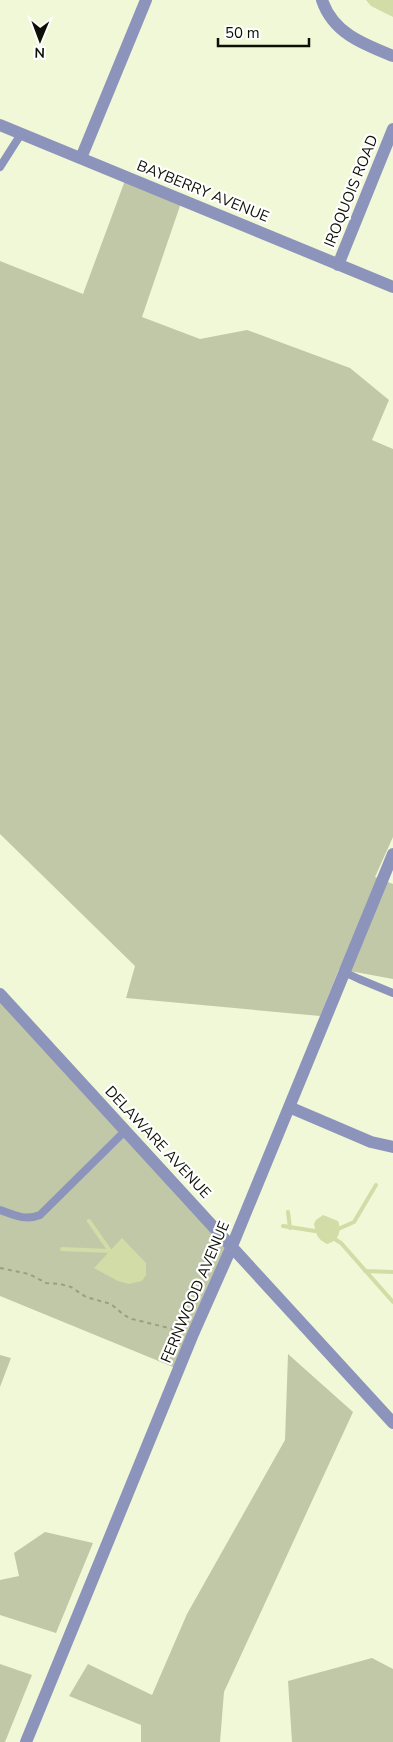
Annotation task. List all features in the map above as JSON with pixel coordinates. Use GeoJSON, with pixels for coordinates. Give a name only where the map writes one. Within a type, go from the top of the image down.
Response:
{"type":"FeatureCollection","features":[{"type":"Feature","properties":{"kind":"street"},"geometry":{"type":"LineString","coordinates":[[81,158],[146,0]]}},
{"type":"Feature","properties":{"kind":"street"},"geometry":{"type":"LineString","coordinates":[[322,0],[331,18],[344,32],[393,56]]}},
{"type":"Feature","properties":{"kind":"street","name":"BAYBERRY AVENUE"},"geometry":{"type":"LineString","coordinates":[[0,125],[393,287]]}},
{"type":"Feature","properties":{"kind":"street","name":"IROQUOIS ROAD"},"geometry":{"type":"LineString","coordinates":[[338,265],[393,129]]}},
{"type":"Feature","properties":{"kind":"street","name":"FERNWOOD AVENUE"},"geometry":{"type":"LineString","coordinates":[[26,1742],[393,854]]}},
{"type":"Feature","properties":{"kind":"street","name":"DELAWARE AVENUE"},"geometry":{"type":"LineString","coordinates":[[0,994],[393,1423]]}},
{"type":"Feature","properties":{"kind":"street"},"geometry":{"type":"LineString","coordinates":[[289,1107],[371,1142],[393,1146]]}},
{"type":"Feature","properties":{"kind":"lane"},"geometry":{"type":"LineString","coordinates":[[1,164],[21,134]]}},
{"type":"Feature","properties":{"kind":"lane"},"geometry":{"type":"LineString","coordinates":[[344,972],[393,992]]}},
{"type":"Feature","properties":{"kind":"lane"},"geometry":{"type":"LineString","coordinates":[[0,1210],[22,1218],[33,1218],[40,1215],[125,1131]]}},
{"type":"Feature","properties":{"kind":"path"},"geometry":{"type":"LineString","coordinates":[[0,1268],[29,1274],[46,1283],[71,1287],[86,1297],[111,1304],[132,1319],[193,1334]]}},
{"type":"Feature","properties":{"kind":"shaded area"},"geometry":{"type":"Polygon","coordinates":[[[366,0],[393,0],[393,17],[371,6],[366,0]]]}},
{"type":"Feature","properties":{"kind":"shaded area"},"geometry":{"type":"Polygon","coordinates":[[[127,175],[183,197],[142,317],[200,339],[247,330],[350,368],[389,400],[372,440],[393,449],[393,837],[375,877],[393,884],[393,979],[339,969],[320,1016],[126,998],[135,966],[0,834],[0,261],[83,294],[127,175]]]}},
{"type":"Feature","properties":{"kind":"shaded area"},"geometry":{"type":"Polygon","coordinates":[[[0,993],[232,1246],[178,1369],[0,1296],[0,993]]]}},
{"type":"Feature","properties":{"kind":"shaded area"},"geometry":{"type":"Polygon","coordinates":[[[323,1215],[338,1221],[339,1225],[338,1236],[334,1241],[327,1244],[318,1236],[314,1224],[323,1215]]]}},
{"type":"Feature","properties":{"kind":"shaded area"},"geometry":{"type":"Polygon","coordinates":[[[122,1238],[146,1263],[146,1275],[142,1281],[129,1284],[118,1281],[94,1268],[122,1238]]]}},
{"type":"Feature","properties":{"kind":"shaded area"},"geometry":{"type":"Polygon","coordinates":[[[288,1354],[353,1412],[224,1692],[220,1742],[141,1742],[141,1725],[69,1696],[88,1664],[152,1695],[187,1614],[285,1440],[288,1354]]]}},
{"type":"Feature","properties":{"kind":"shaded area"},"geometry":{"type":"Polygon","coordinates":[[[0,1355],[11,1358],[0,1387],[0,1355]]]}},
{"type":"Feature","properties":{"kind":"shaded area"},"geometry":{"type":"Polygon","coordinates":[[[45,1532],[93,1543],[56,1633],[0,1615],[0,1580],[19,1576],[14,1553],[45,1532]]]}},
{"type":"Feature","properties":{"kind":"shaded area"},"geometry":{"type":"Polygon","coordinates":[[[372,1658],[393,1669],[393,1742],[292,1742],[288,1681],[372,1658]]]}},
{"type":"Feature","properties":{"kind":"shaded area"},"geometry":{"type":"Polygon","coordinates":[[[0,1664],[32,1675],[5,1742],[0,1742],[0,1664]]]}},
{"type":"Feature","properties":{"kind":"waterway"},"geometry":{"type":"LineString","coordinates":[[336,1230],[354,1222],[376,1185]]}},
{"type":"Feature","properties":{"kind":"waterway"},"geometry":{"type":"LineString","coordinates":[[288,1212],[290,1228]]}},
{"type":"Feature","properties":{"kind":"waterway"},"geometry":{"type":"LineString","coordinates":[[89,1221],[110,1251]]}},
{"type":"Feature","properties":{"kind":"waterway"},"geometry":{"type":"LineString","coordinates":[[283,1226],[315,1231]]}},
{"type":"Feature","properties":{"kind":"waterway"},"geometry":{"type":"LineString","coordinates":[[333,1238],[341,1243],[393,1302]]}},
{"type":"Feature","properties":{"kind":"waterway"},"geometry":{"type":"LineString","coordinates":[[62,1249],[110,1251]]}},
{"type":"Feature","properties":{"kind":"waterway"},"geometry":{"type":"LineString","coordinates":[[365,1271],[393,1272]]}}]}
